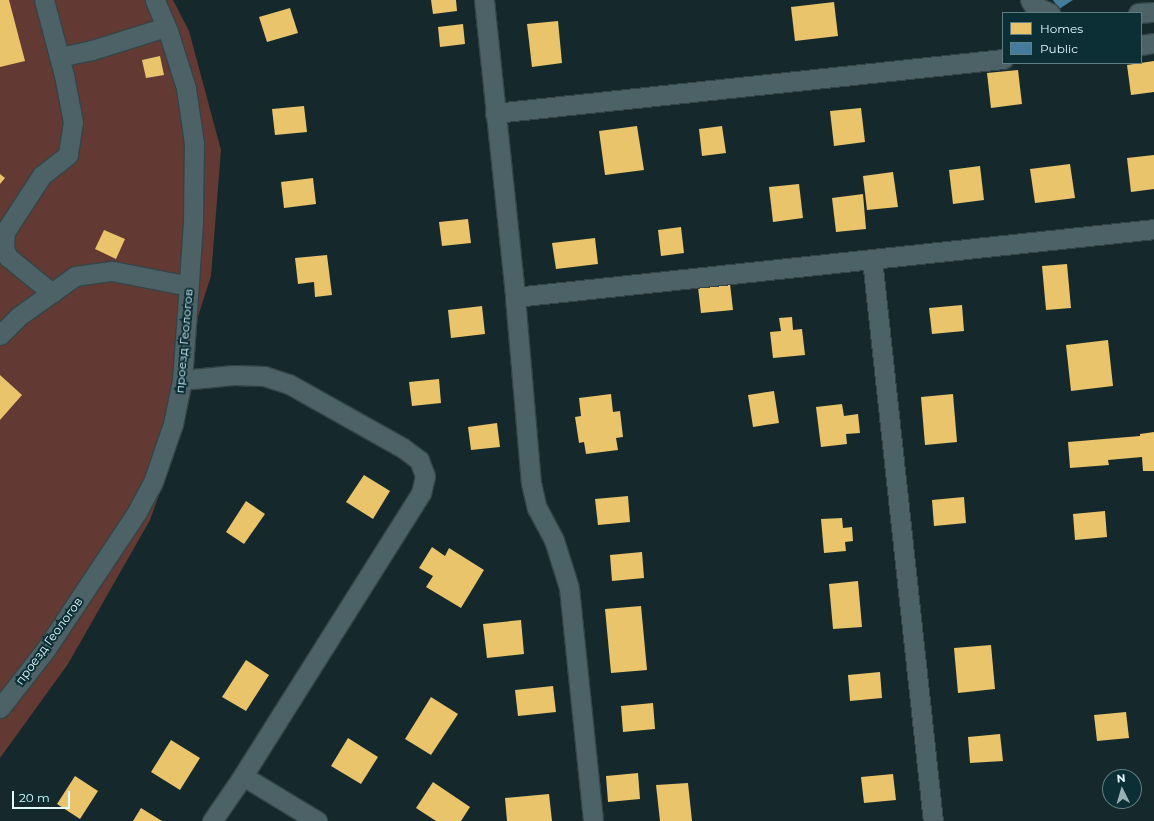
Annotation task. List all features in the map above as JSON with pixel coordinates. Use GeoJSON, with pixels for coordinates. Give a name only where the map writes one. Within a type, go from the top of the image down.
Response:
{"type":"FeatureCollection","features":[{"type":"Feature","properties":{"kind":"street"},"geometry":{"type":"LineString","coordinates":[[44,0],[59,57],[73,122],[68,155],[42,176],[5,232],[4,248],[8,257],[52,293]]}},
{"type":"Feature","properties":{"kind":"street","name":"проезд Геологов"},"geometry":{"type":"LineString","coordinates":[[0,708],[46,649],[137,512],[153,482],[166,448],[173,424],[182,380],[193,222],[194,143],[186,88],[166,27],[155,0]]}},
{"type":"Feature","properties":{"kind":"street"},"geometry":{"type":"LineString","coordinates":[[484,0],[515,297],[531,483],[538,508],[554,540],[569,588],[593,821]]}},
{"type":"Feature","properties":{"kind":"street"},"geometry":{"type":"LineString","coordinates":[[1030,0],[1033,5],[1048,12]]}},
{"type":"Feature","properties":{"kind":"street"},"geometry":{"type":"LineString","coordinates":[[1142,13],[1154,12]]}},
{"type":"Feature","properties":{"kind":"street"},"geometry":{"type":"LineString","coordinates":[[59,57],[92,50],[166,27]]}},
{"type":"Feature","properties":{"kind":"street"},"geometry":{"type":"LineString","coordinates":[[1142,45],[1154,43]]}},
{"type":"Feature","properties":{"kind":"street"},"geometry":{"type":"LineString","coordinates":[[496,112],[1002,59]]}},
{"type":"Feature","properties":{"kind":"street"},"geometry":{"type":"LineString","coordinates":[[515,297],[1154,229]]}},
{"type":"Feature","properties":{"kind":"street"},"geometry":{"type":"LineString","coordinates":[[872,259],[933,821]]}},
{"type":"Feature","properties":{"kind":"street"},"geometry":{"type":"LineString","coordinates":[[0,335],[19,316],[75,276],[112,271],[189,286]]}},
{"type":"Feature","properties":{"kind":"street"},"geometry":{"type":"LineString","coordinates":[[182,380],[234,375],[264,376],[289,384],[403,448],[419,460],[425,476],[421,493],[243,776],[212,821]]}},
{"type":"Feature","properties":{"kind":"street"},"geometry":{"type":"LineString","coordinates":[[243,776],[317,821]]}},
{"type":"Feature","properties":{"kind":"shaded area"},"geometry":{"type":"Polygon","coordinates":[[[0,0],[173,0],[189,31],[221,150],[211,276],[195,326],[184,425],[150,520],[68,664],[0,758],[0,0]]]}},
{"type":"Feature","properties":{"kind":"building: Homes"},"geometry":{"type":"Polygon","coordinates":[[[0,0],[9,0],[25,61],[0,67],[0,0]]]}},
{"type":"Feature","properties":{"kind":"building: Homes"},"geometry":{"type":"Polygon","coordinates":[[[431,0],[456,0],[457,11],[433,14],[431,0]]]}},
{"type":"Feature","properties":{"kind":"building: Homes"},"geometry":{"type":"Polygon","coordinates":[[[834,2],[838,36],[795,41],[791,7],[834,2]]]}},
{"type":"Feature","properties":{"kind":"building: Homes"},"geometry":{"type":"Polygon","coordinates":[[[290,8],[298,33],[267,42],[259,17],[290,8]]]}},
{"type":"Feature","properties":{"kind":"building: Homes"},"geometry":{"type":"Polygon","coordinates":[[[558,21],[562,63],[532,67],[527,24],[558,21]]]}},
{"type":"Feature","properties":{"kind":"building: Homes"},"geometry":{"type":"Polygon","coordinates":[[[463,24],[465,44],[440,47],[438,27],[463,24]]]}},
{"type":"Feature","properties":{"kind":"building: Homes"},"geometry":{"type":"Polygon","coordinates":[[[160,56],[164,75],[146,78],[142,60],[160,56]]]}},
{"type":"Feature","properties":{"kind":"building: Homes"},"geometry":{"type":"Polygon","coordinates":[[[1154,61],[1154,92],[1131,95],[1127,65],[1142,64],[1154,61]]]}},
{"type":"Feature","properties":{"kind":"building: Homes"},"geometry":{"type":"Polygon","coordinates":[[[1018,70],[1022,104],[991,108],[987,73],[1018,70]]]}},
{"type":"Feature","properties":{"kind":"building: Homes"},"geometry":{"type":"Polygon","coordinates":[[[304,106],[307,132],[275,135],[272,109],[304,106]]]}},
{"type":"Feature","properties":{"kind":"building: Homes"},"geometry":{"type":"Polygon","coordinates":[[[861,108],[865,142],[834,146],[830,111],[861,108]]]}},
{"type":"Feature","properties":{"kind":"building: Homes"},"geometry":{"type":"Polygon","coordinates":[[[637,126],[644,170],[605,175],[599,131],[637,126]]]}},
{"type":"Feature","properties":{"kind":"building: Homes"},"geometry":{"type":"Polygon","coordinates":[[[722,126],[726,153],[702,156],[699,129],[722,126]]]}},
{"type":"Feature","properties":{"kind":"building: Homes"},"geometry":{"type":"Polygon","coordinates":[[[1154,155],[1154,189],[1131,192],[1127,158],[1154,155]]]}},
{"type":"Feature","properties":{"kind":"building: Homes"},"geometry":{"type":"Polygon","coordinates":[[[1070,164],[1075,198],[1035,203],[1030,169],[1070,164]]]}},
{"type":"Feature","properties":{"kind":"building: Homes"},"geometry":{"type":"Polygon","coordinates":[[[980,166],[984,200],[953,204],[949,170],[980,166]]]}},
{"type":"Feature","properties":{"kind":"building: Homes"},"geometry":{"type":"Polygon","coordinates":[[[893,172],[898,207],[867,210],[863,176],[893,172]]]}},
{"type":"Feature","properties":{"kind":"building: Homes"},"geometry":{"type":"Polygon","coordinates":[[[0,174],[5,178],[0,184],[0,174]]]}},
{"type":"Feature","properties":{"kind":"building: Homes"},"geometry":{"type":"Polygon","coordinates":[[[313,178],[316,204],[284,208],[281,182],[313,178]]]}},
{"type":"Feature","properties":{"kind":"building: Homes"},"geometry":{"type":"Polygon","coordinates":[[[799,184],[803,218],[773,222],[769,187],[799,184]]]}},
{"type":"Feature","properties":{"kind":"building: Homes"},"geometry":{"type":"Polygon","coordinates":[[[863,194],[866,229],[836,232],[832,198],[863,194]]]}},
{"type":"Feature","properties":{"kind":"building: Homes"},"geometry":{"type":"Polygon","coordinates":[[[468,219],[471,243],[442,246],[439,222],[468,219]]]}},
{"type":"Feature","properties":{"kind":"building: Homes"},"geometry":{"type":"Polygon","coordinates":[[[681,227],[684,253],[661,256],[658,230],[681,227]]]}},
{"type":"Feature","properties":{"kind":"building: Homes"},"geometry":{"type":"Polygon","coordinates":[[[104,230],[125,239],[116,259],[95,249],[104,230]]]}},
{"type":"Feature","properties":{"kind":"building: Homes"},"geometry":{"type":"Polygon","coordinates":[[[595,238],[598,264],[556,269],[552,243],[595,238]]]}},
{"type":"Feature","properties":{"kind":"building: Homes"},"geometry":{"type":"Polygon","coordinates":[[[327,255],[332,295],[315,297],[314,282],[298,284],[295,258],[327,255]]]}},
{"type":"Feature","properties":{"kind":"building: Homes"},"geometry":{"type":"Polygon","coordinates":[[[1067,264],[1071,308],[1046,310],[1042,266],[1067,264]]]}},
{"type":"Feature","properties":{"kind":"building: Homes"},"geometry":{"type":"Polygon","coordinates":[[[730,284],[733,310],[701,313],[698,287],[730,284]]]}},
{"type":"Feature","properties":{"kind":"building: Homes"},"geometry":{"type":"Polygon","coordinates":[[[962,305],[964,331],[932,334],[929,308],[962,305]]]}},
{"type":"Feature","properties":{"kind":"building: Homes"},"geometry":{"type":"Polygon","coordinates":[[[482,306],[485,334],[451,338],[448,310],[482,306]]]}},
{"type":"Feature","properties":{"kind":"building: Homes"},"geometry":{"type":"Polygon","coordinates":[[[792,317],[793,330],[802,329],[805,355],[773,358],[770,332],[781,331],[779,318],[792,317]]]}},
{"type":"Feature","properties":{"kind":"building: Homes"},"geometry":{"type":"Polygon","coordinates":[[[1108,340],[1113,386],[1071,391],[1066,345],[1108,340]]]}},
{"type":"Feature","properties":{"kind":"building: Homes"},"geometry":{"type":"Polygon","coordinates":[[[0,375],[22,395],[0,420],[0,375]]]}},
{"type":"Feature","properties":{"kind":"building: Homes"},"geometry":{"type":"Polygon","coordinates":[[[439,379],[441,403],[412,406],[409,382],[439,379]]]}},
{"type":"Feature","properties":{"kind":"building: Homes"},"geometry":{"type":"Polygon","coordinates":[[[774,391],[779,423],[753,427],[748,395],[774,391]]]}},
{"type":"Feature","properties":{"kind":"building: Homes"},"geometry":{"type":"Polygon","coordinates":[[[611,394],[613,412],[620,411],[623,437],[616,438],[618,450],[586,454],[584,442],[579,443],[575,417],[581,416],[579,398],[611,394]]]}},
{"type":"Feature","properties":{"kind":"building: Homes"},"geometry":{"type":"Polygon","coordinates":[[[953,394],[957,442],[925,445],[921,397],[953,394]]]}},
{"type":"Feature","properties":{"kind":"building: Homes"},"geometry":{"type":"Polygon","coordinates":[[[842,404],[844,416],[858,414],[860,433],[846,434],[847,444],[821,447],[816,407],[842,404]]]}},
{"type":"Feature","properties":{"kind":"building: Homes"},"geometry":{"type":"Polygon","coordinates":[[[497,423],[500,447],[471,450],[468,427],[497,423]]]}},
{"type":"Feature","properties":{"kind":"building: Homes"},"geometry":{"type":"Polygon","coordinates":[[[1154,432],[1154,471],[1143,471],[1142,457],[1108,460],[1109,465],[1070,468],[1068,442],[1140,436],[1140,434],[1154,432]]]}},
{"type":"Feature","properties":{"kind":"building: Homes"},"geometry":{"type":"Polygon","coordinates":[[[364,475],[390,491],[373,519],[346,502],[364,475]]]}},
{"type":"Feature","properties":{"kind":"building: Homes"},"geometry":{"type":"Polygon","coordinates":[[[628,496],[630,522],[598,525],[595,499],[628,496]]]}},
{"type":"Feature","properties":{"kind":"building: Homes"},"geometry":{"type":"Polygon","coordinates":[[[964,497],[966,523],[934,526],[932,500],[964,497]]]}},
{"type":"Feature","properties":{"kind":"building: Homes"},"geometry":{"type":"Polygon","coordinates":[[[246,501],[265,514],[244,544],[226,532],[246,501]]]}},
{"type":"Feature","properties":{"kind":"building: Homes"},"geometry":{"type":"Polygon","coordinates":[[[1105,511],[1107,537],[1075,540],[1073,514],[1105,511]]]}},
{"type":"Feature","properties":{"kind":"building: Homes"},"geometry":{"type":"Polygon","coordinates":[[[842,518],[843,528],[852,527],[853,541],[845,542],[846,551],[824,553],[821,519],[842,518]]]}},
{"type":"Feature","properties":{"kind":"building: Homes"},"geometry":{"type":"Polygon","coordinates":[[[432,547],[445,556],[449,548],[484,570],[461,608],[426,587],[433,576],[419,568],[432,547]]]}},
{"type":"Feature","properties":{"kind":"building: Homes"},"geometry":{"type":"Polygon","coordinates":[[[642,552],[644,578],[612,581],[610,555],[642,552]]]}},
{"type":"Feature","properties":{"kind":"building: Homes"},"geometry":{"type":"Polygon","coordinates":[[[858,581],[862,627],[833,629],[829,584],[858,581]]]}},
{"type":"Feature","properties":{"kind":"building: Homes"},"geometry":{"type":"Polygon","coordinates":[[[641,606],[647,670],[611,673],[605,609],[641,606]]]}},
{"type":"Feature","properties":{"kind":"building: Homes"},"geometry":{"type":"Polygon","coordinates":[[[521,620],[524,654],[487,658],[483,624],[521,620]]]}},
{"type":"Feature","properties":{"kind":"building: Homes"},"geometry":{"type":"Polygon","coordinates":[[[991,645],[995,689],[958,693],[954,648],[991,645]]]}},
{"type":"Feature","properties":{"kind":"building: Homes"},"geometry":{"type":"Polygon","coordinates":[[[246,660],[269,675],[246,711],[222,697],[246,660]]]}},
{"type":"Feature","properties":{"kind":"building: Homes"},"geometry":{"type":"Polygon","coordinates":[[[880,672],[882,698],[850,701],[848,675],[880,672]]]}},
{"type":"Feature","properties":{"kind":"building: Homes"},"geometry":{"type":"Polygon","coordinates":[[[553,686],[556,712],[518,716],[515,690],[553,686]]]}},
{"type":"Feature","properties":{"kind":"building: Homes"},"geometry":{"type":"Polygon","coordinates":[[[431,697],[458,714],[431,755],[405,739],[431,697]]]}},
{"type":"Feature","properties":{"kind":"building: Homes"},"geometry":{"type":"Polygon","coordinates":[[[653,703],[655,729],[623,732],[621,706],[653,703]]]}},
{"type":"Feature","properties":{"kind":"building: Homes"},"geometry":{"type":"Polygon","coordinates":[[[1126,712],[1129,738],[1097,741],[1094,715],[1126,712]]]}},
{"type":"Feature","properties":{"kind":"building: Homes"},"geometry":{"type":"Polygon","coordinates":[[[1000,734],[1003,761],[970,763],[968,737],[1000,734]]]}},
{"type":"Feature","properties":{"kind":"building: Homes"},"geometry":{"type":"Polygon","coordinates":[[[348,738],[378,757],[361,784],[331,766],[348,738]]]}},
{"type":"Feature","properties":{"kind":"building: Homes"},"geometry":{"type":"Polygon","coordinates":[[[171,740],[200,758],[180,790],[151,772],[171,740]]]}},
{"type":"Feature","properties":{"kind":"building: Homes"},"geometry":{"type":"Polygon","coordinates":[[[638,773],[640,799],[608,802],[606,776],[638,773]]]}},
{"type":"Feature","properties":{"kind":"building: Homes"},"geometry":{"type":"Polygon","coordinates":[[[893,774],[896,800],[864,803],[861,777],[893,774]]]}},
{"type":"Feature","properties":{"kind":"building: Homes"},"geometry":{"type":"Polygon","coordinates":[[[75,776],[98,791],[80,819],[57,804],[75,776]]]}},
{"type":"Feature","properties":{"kind":"building: Homes"},"geometry":{"type":"Polygon","coordinates":[[[433,782],[470,807],[461,821],[436,821],[416,808],[433,782]]]}},
{"type":"Feature","properties":{"kind":"building: Homes"},"geometry":{"type":"Polygon","coordinates":[[[688,783],[692,821],[660,821],[656,785],[688,783]]]}},
{"type":"Feature","properties":{"kind":"building: Homes"},"geometry":{"type":"Polygon","coordinates":[[[549,794],[552,821],[507,821],[505,798],[549,794]]]}},
{"type":"Feature","properties":{"kind":"building: Homes"},"geometry":{"type":"Polygon","coordinates":[[[141,808],[162,821],[133,821],[141,808]]]}},
{"type":"Feature","properties":{"kind":"building: Public"},"geometry":{"type":"Polygon","coordinates":[[[1053,0],[1073,0],[1059,9],[1053,0]]]}}]}
